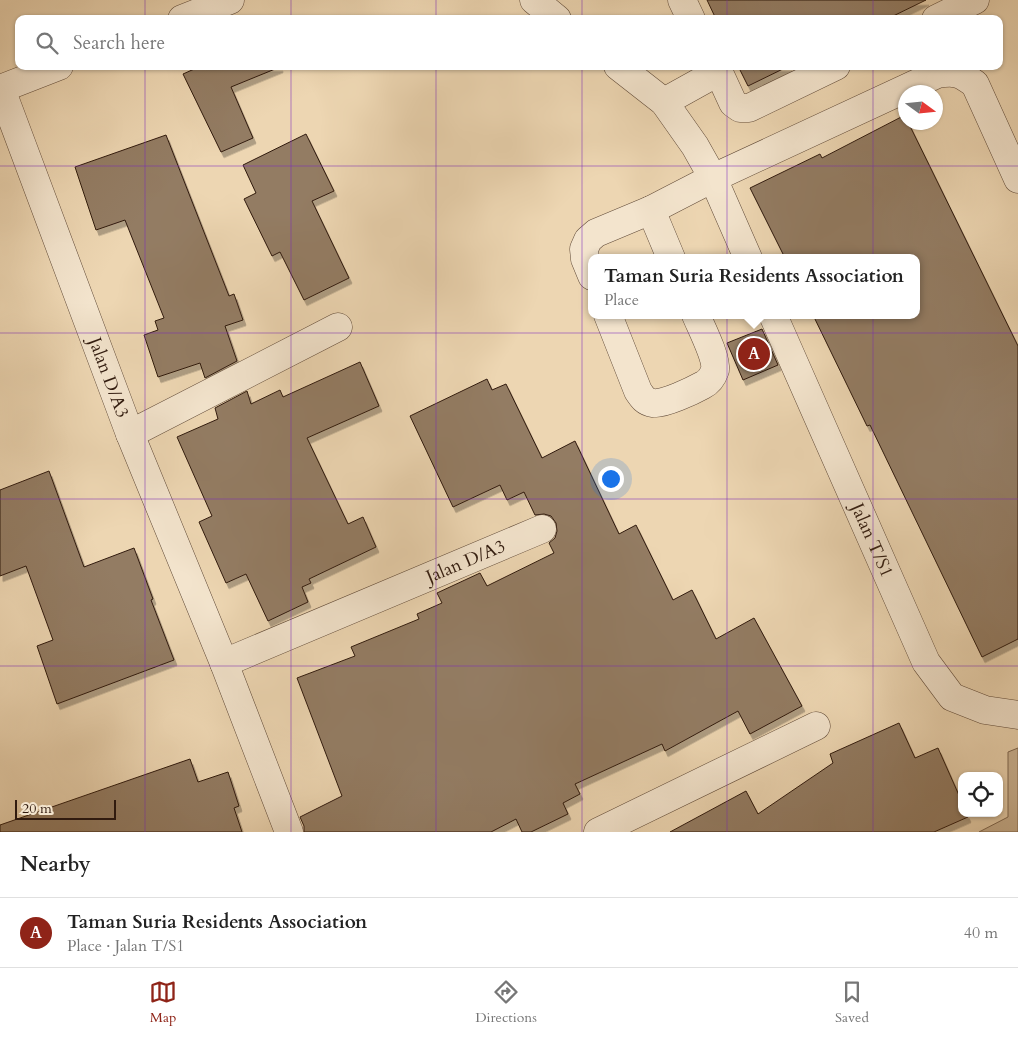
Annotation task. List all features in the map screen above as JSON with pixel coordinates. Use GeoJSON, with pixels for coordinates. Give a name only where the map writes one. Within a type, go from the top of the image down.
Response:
{"type":"FeatureCollection","features":[{"type":"Feature","properties":{"kind":"street"},"geometry":{"type":"LineString","coordinates":[[192,15],[230,0]]}},
{"type":"Feature","properties":{"kind":"street"},"geometry":{"type":"LineString","coordinates":[[534,0],[553,15]]}},
{"type":"Feature","properties":{"kind":"street"},"geometry":{"type":"LineString","coordinates":[[682,0],[689,15]]}},
{"type":"Feature","properties":{"kind":"street"},"geometry":{"type":"LineString","coordinates":[[944,15],[975,0]]}},
{"type":"Feature","properties":{"kind":"street"},"geometry":{"type":"LineString","coordinates":[[1,89],[49,70]]}},
{"type":"Feature","properties":{"kind":"street"},"geometry":{"type":"LineString","coordinates":[[623,70],[664,102],[695,146],[713,178],[746,254]]}},
{"type":"Feature","properties":{"kind":"street"},"geometry":{"type":"LineString","coordinates":[[664,102],[715,70]]}},
{"type":"Feature","properties":{"kind":"street"},"geometry":{"type":"LineString","coordinates":[[717,70],[733,104],[740,108],[749,108],[828,70]]}},
{"type":"Feature","properties":{"kind":"street"},"geometry":{"type":"LineString","coordinates":[[588,267],[584,249],[588,240],[596,233],[651,210],[713,178],[937,74],[951,72],[962,75],[975,84],[1018,179]]}},
{"type":"Feature","properties":{"kind":"street","name":"Jalan D/A3"},"geometry":{"type":"LineString","coordinates":[[1,89],[130,434],[224,663],[289,832]]}},
{"type":"Feature","properties":{"kind":"street"},"geometry":{"type":"LineString","coordinates":[[651,210],[669,254]]}},
{"type":"Feature","properties":{"kind":"street"},"geometry":{"type":"LineString","coordinates":[[610,319],[638,391],[645,400],[654,404],[665,402],[704,385],[712,378],[715,368],[714,358],[698,319]]}},
{"type":"Feature","properties":{"kind":"street","name":"Jalan T/S1"},"geometry":{"type":"LineString","coordinates":[[775,319],[926,662],[952,697],[984,710],[1018,714]]}},
{"type":"Feature","properties":{"kind":"street"},"geometry":{"type":"LineString","coordinates":[[130,434],[338,327]]}},
{"type":"Feature","properties":{"kind":"street","name":"Jalan D/A3"},"geometry":{"type":"LineString","coordinates":[[224,663],[542,529]]}},
{"type":"Feature","properties":{"kind":"street"},"geometry":{"type":"LineString","coordinates":[[598,832],[816,726]]}},
{"type":"Feature","properties":{"kind":"shaded area"},"geometry":{"type":"Polygon","coordinates":[[[1018,748],[1018,832],[979,832],[1008,817],[1008,752],[1018,748]]]}},
{"type":"Feature","properties":{"kind":"building"},"geometry":{"type":"Polygon","coordinates":[[[707,0],[926,0],[895,15],[714,15],[707,0]]]}},
{"type":"Feature","properties":{"kind":"building"},"geometry":{"type":"Polygon","coordinates":[[[192,70],[273,70],[231,87],[253,138],[221,152],[183,74],[192,70]]]}},
{"type":"Feature","properties":{"kind":"building"},"geometry":{"type":"Polygon","coordinates":[[[740,70],[781,70],[748,86],[740,70]]]}},
{"type":"Feature","properties":{"kind":"building"},"geometry":{"type":"Polygon","coordinates":[[[898,119],[898,130],[912,130],[1018,346],[1018,639],[982,657],[870,425],[867,426],[815,319],[920,319],[920,254],[783,254],[750,188],[820,154],[822,158],[898,119]]]}},
{"type":"Feature","properties":{"kind":"building"},"geometry":{"type":"Polygon","coordinates":[[[306,134],[334,191],[312,201],[349,278],[304,300],[280,252],[272,256],[244,199],[256,193],[243,165],[306,134]]]}},
{"type":"Feature","properties":{"kind":"building"},"geometry":{"type":"Polygon","coordinates":[[[166,135],[229,296],[234,294],[243,320],[225,326],[237,361],[205,378],[200,363],[158,377],[144,335],[158,330],[155,321],[164,318],[125,220],[96,230],[75,167],[166,135]]]}},
{"type":"Feature","properties":{"kind":"building"},"geometry":{"type":"Polygon","coordinates":[[[762,329],[778,365],[743,380],[727,343],[762,329]]]}},
{"type":"Feature","properties":{"kind":"building"},"geometry":{"type":"Polygon","coordinates":[[[360,362],[379,406],[307,438],[348,524],[363,517],[376,547],[309,579],[311,583],[302,587],[308,602],[268,621],[246,574],[226,583],[199,522],[212,516],[177,437],[218,419],[215,408],[247,391],[251,404],[280,390],[283,397],[360,362]]]}},
{"type":"Feature","properties":{"kind":"building"},"geometry":{"type":"Polygon","coordinates":[[[487,379],[492,390],[506,384],[542,458],[575,441],[619,534],[636,525],[673,600],[692,590],[716,639],[754,618],[802,706],[750,734],[738,711],[665,751],[662,744],[575,784],[580,794],[563,803],[568,814],[531,832],[522,832],[516,819],[491,832],[304,832],[304,826],[300,817],[342,796],[297,678],[355,656],[351,647],[419,619],[417,614],[442,603],[437,593],[480,573],[487,586],[554,553],[549,543],[555,538],[557,531],[556,523],[551,516],[544,514],[535,515],[524,492],[507,500],[500,485],[453,507],[410,416],[487,379]]]}},
{"type":"Feature","properties":{"kind":"building"},"geometry":{"type":"Polygon","coordinates":[[[49,471],[84,567],[134,548],[174,660],[57,704],[37,646],[53,640],[26,566],[0,576],[0,490],[49,471]]]}},
{"type":"Feature","properties":{"kind":"building"},"geometry":{"type":"Polygon","coordinates":[[[899,723],[915,758],[938,748],[958,793],[958,817],[968,817],[934,832],[670,832],[746,791],[758,814],[833,763],[830,754],[899,723]]]}},
{"type":"Feature","properties":{"kind":"building"},"geometry":{"type":"Polygon","coordinates":[[[190,759],[198,782],[228,772],[239,806],[234,808],[242,832],[0,832],[0,825],[190,759]]]}},
{"type":"Feature","properties":{"kind":"place","name":"Taman Suria Residents Association"},"geometry":{"type":"Point","coordinates":[754,354]}}]}
